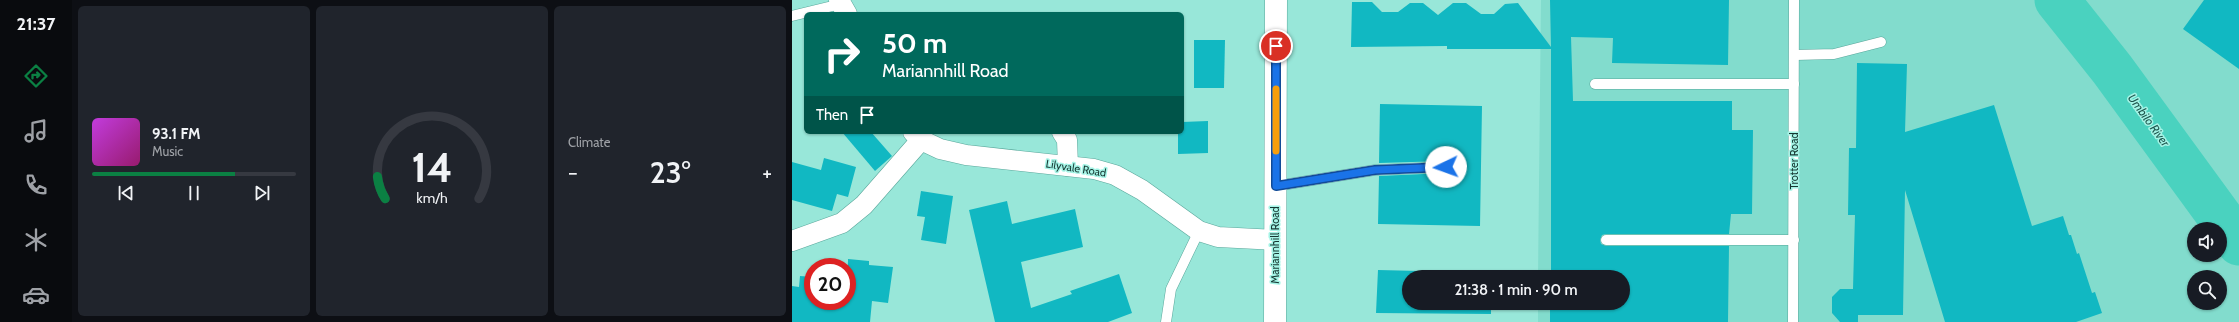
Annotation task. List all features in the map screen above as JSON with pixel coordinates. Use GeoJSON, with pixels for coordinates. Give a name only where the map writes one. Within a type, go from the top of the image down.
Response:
{"type":"FeatureCollection","features":[{"type":"Feature","properties":{"kind":"street","name":"Mariannhill Road"},"geometry":{"type":"LineString","coordinates":[[1275,322],[1276,0]]}},
{"type":"Feature","properties":{"kind":"street"},"geometry":{"type":"LineString","coordinates":[[1063,134],[1067,140],[1068,166]]}},
{"type":"Feature","properties":{"kind":"street"},"geometry":{"type":"LineString","coordinates":[[792,241],[842,223],[864,205],[917,136]]}},
{"type":"Feature","properties":{"kind":"street","name":"Lilyvale Road"},"geometry":{"type":"LineString","coordinates":[[917,136],[940,149],[966,155],[1094,169],[1115,175],[1142,190],[1199,231],[1218,237],[1275,240]]}},
{"type":"Feature","properties":{"kind":"lane","name":"Trotter Road"},"geometry":{"type":"LineString","coordinates":[[1793,322],[1794,0]]}},
{"type":"Feature","properties":{"kind":"lane"},"geometry":{"type":"LineString","coordinates":[[812,12],[842,6]]}},
{"type":"Feature","properties":{"kind":"lane"},"geometry":{"type":"LineString","coordinates":[[792,16],[804,14]]}},
{"type":"Feature","properties":{"kind":"lane"},"geometry":{"type":"LineString","coordinates":[[1795,55],[1834,54],[1881,42]]}},
{"type":"Feature","properties":{"kind":"lane"},"geometry":{"type":"LineString","coordinates":[[1595,84],[1794,84]]}},
{"type":"Feature","properties":{"kind":"lane"},"geometry":{"type":"LineString","coordinates":[[1276,186],[1375,170],[1446,167]]}},
{"type":"Feature","properties":{"kind":"lane"},"geometry":{"type":"LineString","coordinates":[[1166,322],[1171,289],[1199,231]]}},
{"type":"Feature","properties":{"kind":"lane"},"geometry":{"type":"LineString","coordinates":[[1606,240],[1794,240]]}},
{"type":"Feature","properties":{"kind":"shaded area"},"geometry":{"type":"Polygon","coordinates":[[[1541,0],[2239,0],[2239,322],[1538,322],[1538,310],[1630,310],[1630,270],[1538,270],[1541,0]]]}},
{"type":"Feature","properties":{"kind":"building"},"geometry":{"type":"Polygon","coordinates":[[[1550,0],[1729,0],[1728,65],[1612,63],[1613,38],[1571,37],[1573,101],[1732,101],[1732,130],[1753,130],[1752,214],[1731,214],[1729,234],[1606,234],[1602,235],[1600,240],[1601,244],[1606,246],[1729,246],[1728,322],[1550,322],[1550,310],[1630,310],[1630,270],[1551,270],[1551,49],[1447,49],[1447,46],[1351,47],[1352,2],[1372,2],[1382,12],[1398,12],[1410,3],[1423,3],[1438,15],[1453,3],[1466,3],[1481,14],[1494,14],[1505,4],[1518,3],[1551,47],[1550,0]]]}},
{"type":"Feature","properties":{"kind":"building"},"geometry":{"type":"Polygon","coordinates":[[[2204,0],[2239,0],[2239,69],[2183,29],[2204,0]]]}},
{"type":"Feature","properties":{"kind":"building"},"geometry":{"type":"Polygon","coordinates":[[[1194,40],[1225,40],[1224,88],[1194,88],[1194,40]]]}},
{"type":"Feature","properties":{"kind":"building"},"geometry":{"type":"Polygon","coordinates":[[[1857,63],[1907,64],[1905,132],[1994,105],[2032,226],[2063,216],[2077,254],[2079,253],[2092,293],[2095,292],[2102,313],[2076,322],[1945,322],[1905,190],[1903,315],[1858,315],[1858,322],[1840,322],[1832,313],[1832,297],[1840,289],[1853,289],[1855,215],[1848,215],[1849,148],[1856,148],[1857,63]]]}},
{"type":"Feature","properties":{"kind":"building"},"geometry":{"type":"Polygon","coordinates":[[[1380,104],[1482,106],[1480,226],[1378,224],[1379,176],[1446,173],[1450,172],[1452,167],[1451,163],[1446,161],[1379,163],[1380,104]]]}},
{"type":"Feature","properties":{"kind":"building"},"geometry":{"type":"Polygon","coordinates":[[[1208,121],[1208,153],[1178,154],[1178,134],[1184,134],[1184,122],[1208,121]]]}},
{"type":"Feature","properties":{"kind":"building"},"geometry":{"type":"Polygon","coordinates":[[[844,134],[873,134],[892,156],[875,171],[844,134]]]}},
{"type":"Feature","properties":{"kind":"building"},"geometry":{"type":"Polygon","coordinates":[[[824,158],[856,167],[848,197],[837,194],[832,211],[792,200],[792,162],[821,170],[824,158]]]}},
{"type":"Feature","properties":{"kind":"building"},"geometry":{"type":"Polygon","coordinates":[[[921,191],[953,196],[946,244],[921,240],[925,217],[917,216],[921,191]]]}},
{"type":"Feature","properties":{"kind":"building"},"geometry":{"type":"Polygon","coordinates":[[[1007,201],[1012,224],[1075,209],[1083,247],[1021,262],[1031,308],[1072,294],[1070,291],[1119,274],[1132,313],[1108,322],[995,322],[969,210],[1007,201]]]}},
{"type":"Feature","properties":{"kind":"building"},"geometry":{"type":"Polygon","coordinates":[[[856,260],[869,261],[869,265],[893,267],[888,303],[872,301],[870,322],[792,322],[792,286],[799,287],[800,276],[804,276],[804,310],[856,310],[856,260]]]}},
{"type":"Feature","properties":{"kind":"building"},"geometry":{"type":"Polygon","coordinates":[[[1378,270],[1402,271],[1402,310],[1491,310],[1491,314],[1376,313],[1378,270]]]}},
{"type":"Feature","properties":{"kind":"waterway","name":"Umbilo River"},"geometry":{"type":"LineString","coordinates":[[2057,0],[2112,69],[2239,243]]}},
{"type":"Feature","properties":{"kind":"slow traffic"},"geometry":{"type":"LineString","coordinates":[[1276,89],[1276,151]]}},
{"type":"Feature","properties":{"kind":"route"},"geometry":{"type":"LineString","coordinates":[[1276,46],[1276,186],[1375,170],[1446,167]]}}]}
